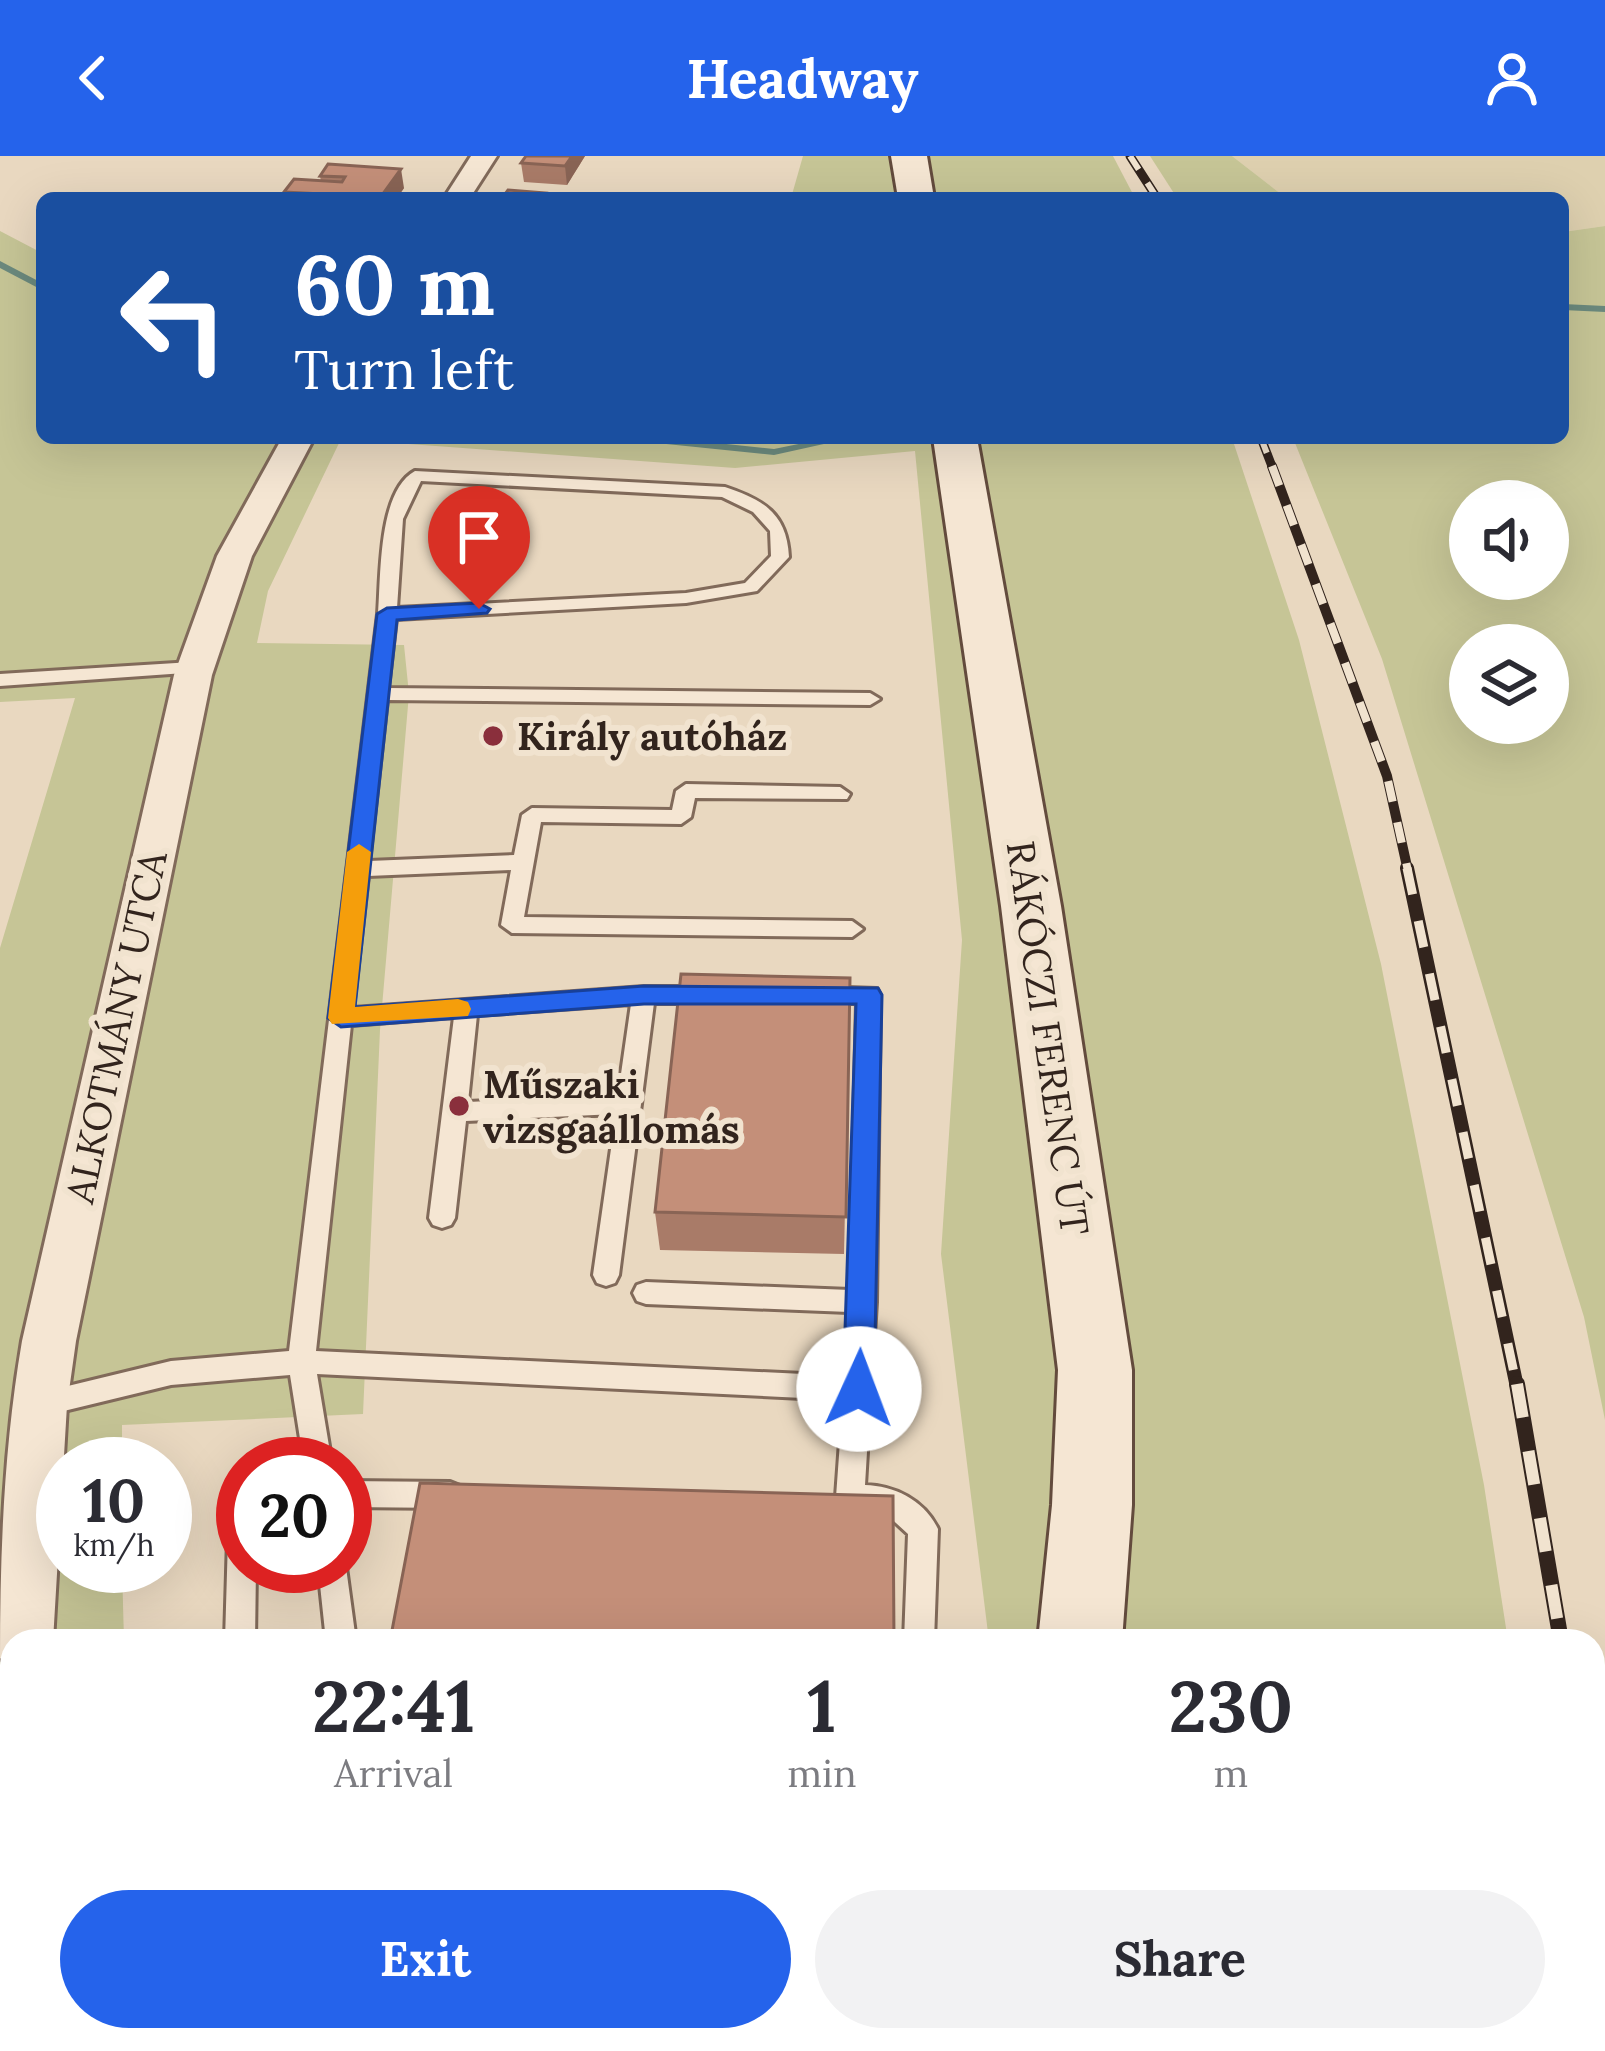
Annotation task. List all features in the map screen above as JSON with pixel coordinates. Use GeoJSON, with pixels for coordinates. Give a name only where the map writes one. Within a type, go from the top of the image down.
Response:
{"type":"FeatureCollection","features":[{"type":"Feature","properties":{"kind":"main road"},"geometry":{"type":"LineString","coordinates":[[909,156],[915,192]]}},
{"type":"Feature","properties":{"kind":"main road","name":"RÁKÓCZI FERENC ÚT"},"geometry":{"type":"LineString","coordinates":[[956,444],[1031,906],[1095,1370],[1093,1505],[1081,1629]]}},
{"type":"Feature","properties":{"kind":"street"},"geometry":{"type":"LineString","coordinates":[[461,192],[484,156]]}},
{"type":"Feature","properties":{"kind":"street","name":"ALKOTMÁNY UTCA"},"geometry":{"type":"LineString","coordinates":[[23,1629],[20,1409],[192,668],[230,559],[261,494],[294,444]]}},
{"type":"Feature","properties":{"kind":"lane"},"geometry":{"type":"LineString","coordinates":[[314,1437],[301,1362],[394,519],[415,476],[725,492],[759,508],[779,530],[780,557],[751,587],[686,598],[387,614]]}},
{"type":"Feature","properties":{"kind":"lane"},"geometry":{"type":"LineString","coordinates":[[0,680],[192,668]]}},
{"type":"Feature","properties":{"kind":"lane"},"geometry":{"type":"LineString","coordinates":[[376,694],[870,699]]}},
{"type":"Feature","properties":{"kind":"lane"},"geometry":{"type":"LineString","coordinates":[[840,794],[686,790],[681,817],[532,815],[512,925],[852,929]]}},
{"type":"Feature","properties":{"kind":"lane"},"geometry":{"type":"LineString","coordinates":[[357,869],[523,862]]}},
{"type":"Feature","properties":{"kind":"lane"},"geometry":{"type":"LineString","coordinates":[[341,1018],[644,995],[734,995]]}},
{"type":"Feature","properties":{"kind":"lane"},"geometry":{"type":"LineString","coordinates":[[606,1275],[644,995]]}},
{"type":"Feature","properties":{"kind":"lane"},"geometry":{"type":"LineString","coordinates":[[801,995],[869,995],[859,1389],[838,1497],[890,1499],[923,1528],[919,1629]]}},
{"type":"Feature","properties":{"kind":"lane"},"geometry":{"type":"LineString","coordinates":[[442,1218],[466,1008]]}},
{"type":"Feature","properties":{"kind":"lane"},"geometry":{"type":"LineString","coordinates":[[455,1112],[629,1104]]}},
{"type":"Feature","properties":{"kind":"lane"},"geometry":{"type":"LineString","coordinates":[[646,1293],[863,1302]]}},
{"type":"Feature","properties":{"kind":"lane"},"geometry":{"type":"LineString","coordinates":[[20,1409],[171,1373],[301,1362],[859,1389]]}},
{"type":"Feature","properties":{"kind":"lane"},"geometry":{"type":"LineString","coordinates":[[372,1494],[483,1495]]}},
{"type":"Feature","properties":{"kind":"lane"},"geometry":{"type":"LineString","coordinates":[[240,1629],[241,1593]]}},
{"type":"Feature","properties":{"kind":"lane"},"geometry":{"type":"LineString","coordinates":[[336,1593],[340,1629]]}},
{"type":"Feature","properties":{"kind":"shaded area"},"geometry":{"type":"Polygon","coordinates":[[[803,156],[1113,156],[1132,192],[793,192],[803,156]]]}},
{"type":"Feature","properties":{"kind":"shaded area"},"geometry":{"type":"Polygon","coordinates":[[[1150,156],[1232,156],[1278,192],[1173,192],[1150,156]]]}},
{"type":"Feature","properties":{"kind":"shaded area"},"geometry":{"type":"Polygon","coordinates":[[[1232,156],[1605,156],[1605,226],[1569,231],[1569,192],[1278,192],[1232,156]]]}},
{"type":"Feature","properties":{"kind":"shaded area"},"geometry":{"type":"Polygon","coordinates":[[[1605,226],[1605,1420],[1584,1317],[1382,659],[1295,444],[1569,444],[1569,231],[1605,226]]]}},
{"type":"Feature","properties":{"kind":"shaded area"},"geometry":{"type":"Polygon","coordinates":[[[0,231],[36,250],[36,444],[339,444],[268,591],[257,643],[404,645],[409,694],[380,1030],[363,1414],[122,1425],[122,1437],[36,1437],[36,1593],[123,1593],[124,1629],[0,1629],[0,948],[75,698],[0,702],[0,231]]]}},
{"type":"Feature","properties":{"kind":"shaded area"},"geometry":{"type":"Polygon","coordinates":[[[409,444],[1234,444],[1299,640],[1381,964],[1484,1485],[1506,1629],[988,1629],[941,1254],[962,940],[915,451],[735,468],[409,444]]]}},
{"type":"Feature","properties":{"kind":"building"},"geometry":{"type":"Polygon","coordinates":[[[526,156],[572,156],[565,166],[521,163],[526,156]]]}},
{"type":"Feature","properties":{"kind":"building"},"geometry":{"type":"Polygon","coordinates":[[[328,164],[401,169],[384,192],[284,192],[294,179],[342,182],[345,177],[320,176],[328,164]]]}},
{"type":"Feature","properties":{"kind":"building"},"geometry":{"type":"Polygon","coordinates":[[[681,974],[850,978],[846,1217],[655,1212],[681,974]]]}},
{"type":"Feature","properties":{"kind":"building"},"geometry":{"type":"Polygon","coordinates":[[[420,1483],[893,1496],[894,1629],[392,1629],[420,1483]]]}},
{"type":"Feature","properties":{"kind":"waterway"},"geometry":{"type":"LineString","coordinates":[[0,264],[36,284]]}},
{"type":"Feature","properties":{"kind":"waterway"},"geometry":{"type":"LineString","coordinates":[[1569,307],[1605,309]]}},
{"type":"Feature","properties":{"kind":"waterway"},"geometry":{"type":"LineString","coordinates":[[696,444],[774,452],[815,444]]}},
{"type":"Feature","properties":{"kind":"railway"},"geometry":{"type":"LineString","coordinates":[[1130,156],[1153,192]]}},
{"type":"Feature","properties":{"kind":"railway"},"geometry":{"type":"LineString","coordinates":[[1263,444],[1273,469]]}},
{"type":"Feature","properties":{"kind":"railway"},"geometry":{"type":"LineString","coordinates":[[1272,466],[1387,776],[1408,871]]}},
{"type":"Feature","properties":{"kind":"railway"},"geometry":{"type":"LineString","coordinates":[[1407,868],[1517,1387]]}},
{"type":"Feature","properties":{"kind":"railway"},"geometry":{"type":"LineString","coordinates":[[1517,1384],[1559,1629]]}},
{"type":"Feature","properties":{"kind":"slow traffic"},"geometry":{"type":"LineString","coordinates":[[359,852],[341,1018],[458,1009]]}},
{"type":"Feature","properties":{"kind":"place","name":"Király autóház"},"geometry":{"type":"Point","coordinates":[493,736]}},
{"type":"Feature","properties":{"kind":"place","name":"Műszaki vizsgaállomás"},"geometry":{"type":"Point","coordinates":[459,1106]}},
{"type":"Feature","properties":{"kind":"route"},"geometry":{"type":"LineString","coordinates":[[479,609],[387,614],[341,1018],[644,995],[869,995],[859,1389]]}}]}
